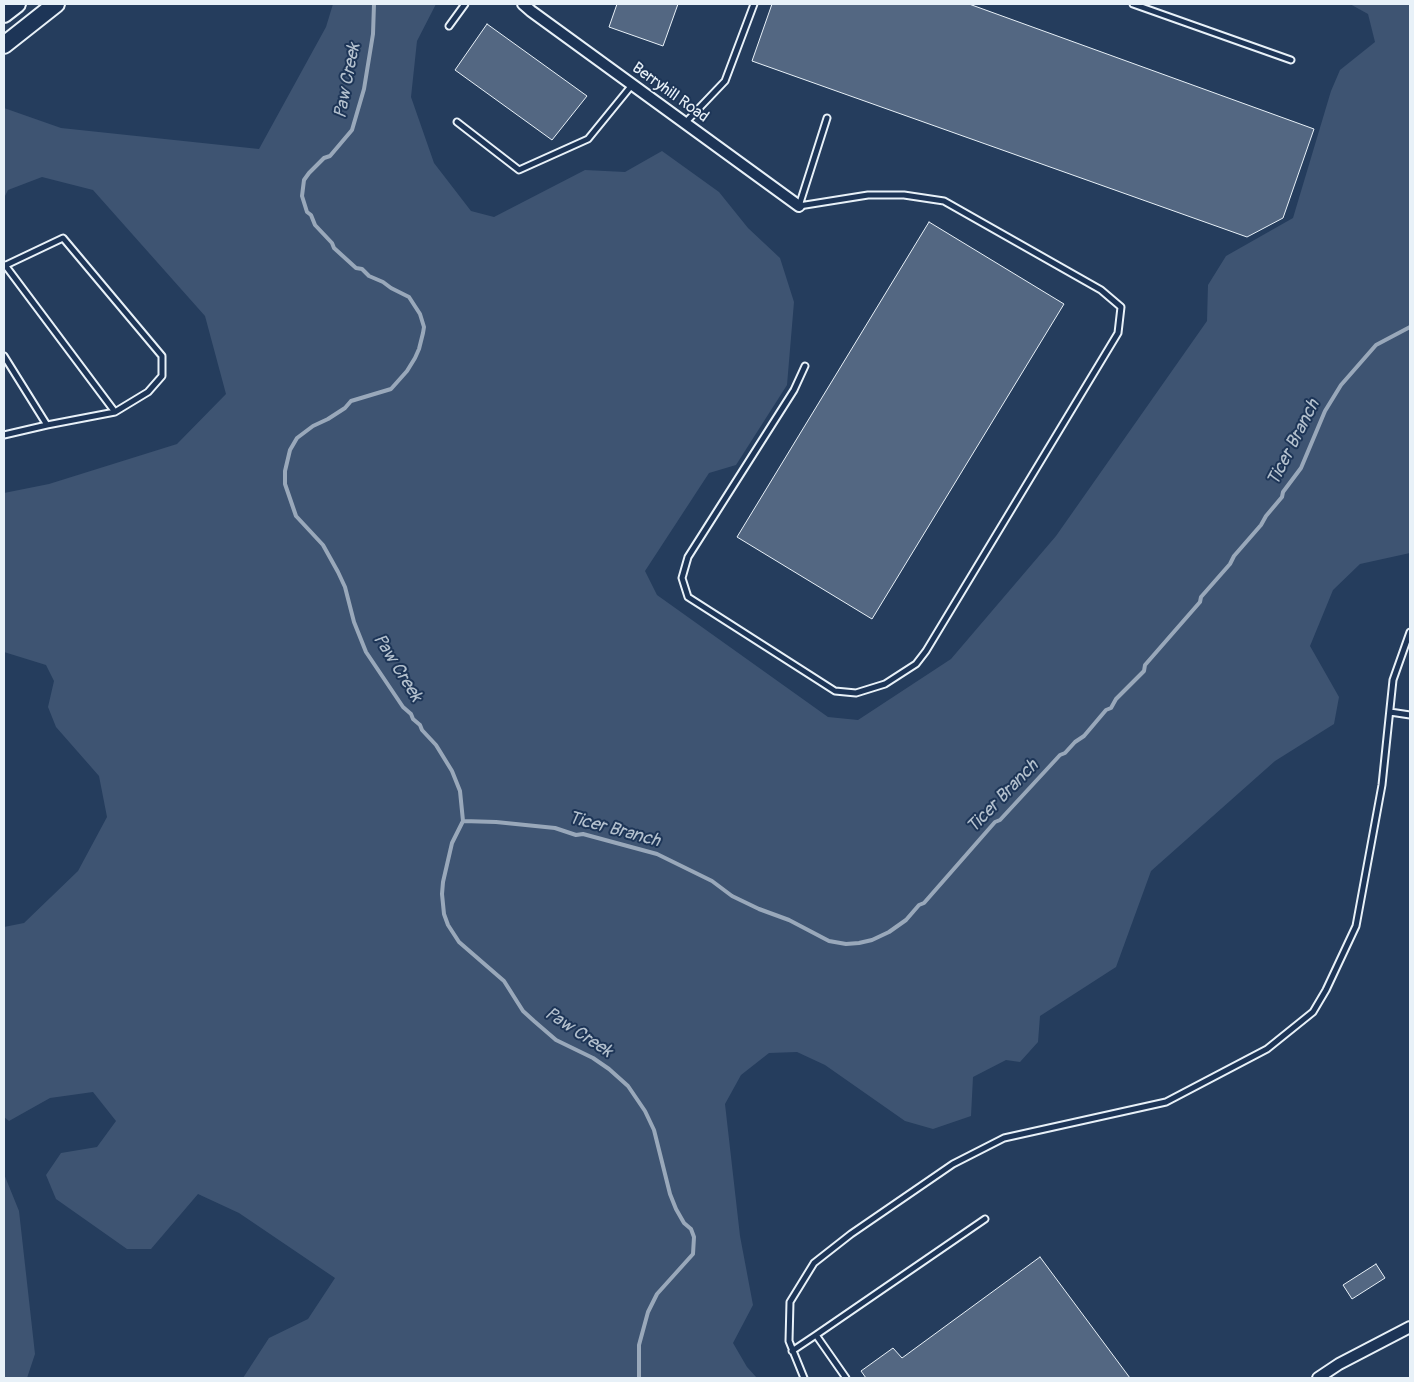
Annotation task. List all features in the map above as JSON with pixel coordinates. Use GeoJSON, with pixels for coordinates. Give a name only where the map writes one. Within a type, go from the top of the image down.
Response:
{"type":"FeatureCollection","features":[{"type":"Feature","properties":{"kind":"main road"},"geometry":{"type":"LineString","coordinates":[[4,14],[17,4]]}},
{"type":"Feature","properties":{"kind":"main road"},"geometry":{"type":"LineString","coordinates":[[4,45],[56,4]]}},
{"type":"Feature","properties":{"kind":"street","name":"Berryhill Road"},"geometry":{"type":"LineString","coordinates":[[523,4],[799,206]]}},
{"type":"Feature","properties":{"kind":"street"},"geometry":{"type":"LineString","coordinates":[[1318,1378],[1339,1364],[1410,1327]]}},
{"type":"Feature","properties":{"kind":"lane"},"geometry":{"type":"LineString","coordinates":[[449,26],[465,4]]}},
{"type":"Feature","properties":{"kind":"lane"},"geometry":{"type":"LineString","coordinates":[[685,123],[724,80],[754,4]]}},
{"type":"Feature","properties":{"kind":"lane"},"geometry":{"type":"LineString","coordinates":[[1133,4],[1290,60]]}},
{"type":"Feature","properties":{"kind":"lane"},"geometry":{"type":"LineString","coordinates":[[457,122],[519,170],[588,139],[632,84]]}},
{"type":"Feature","properties":{"kind":"lane"},"geometry":{"type":"LineString","coordinates":[[806,366],[794,390],[688,557],[682,578],[688,597],[835,691],[856,693],[885,684],[916,664],[926,651],[1118,333],[1121,307],[1101,290],[944,201],[904,195],[868,195],[799,206],[827,118]]}},
{"type":"Feature","properties":{"kind":"lane"},"geometry":{"type":"LineString","coordinates":[[4,434],[114,412],[148,392],[162,376],[162,356],[62,238],[4,266],[114,412]]}},
{"type":"Feature","properties":{"kind":"lane"},"geometry":{"type":"LineString","coordinates":[[4,356],[47,424]]}},
{"type":"Feature","properties":{"kind":"lane"},"geometry":{"type":"LineString","coordinates":[[804,1378],[789,1341],[790,1302],[814,1263],[851,1234],[953,1164],[1004,1138],[1166,1102],[1267,1049],[1313,1012],[1326,990],[1356,926],[1382,786],[1393,680],[1410,632]]}},
{"type":"Feature","properties":{"kind":"lane"},"geometry":{"type":"LineString","coordinates":[[1390,712],[1410,715]]}},
{"type":"Feature","properties":{"kind":"lane"},"geometry":{"type":"LineString","coordinates":[[792,1351],[985,1219]]}},
{"type":"Feature","properties":{"kind":"lane"},"geometry":{"type":"LineString","coordinates":[[816,1335],[846,1378]]}},
{"type":"Feature","properties":{"kind":"shaded area"},"geometry":{"type":"Polygon","coordinates":[[[333,4],[436,4],[417,41],[411,97],[434,163],[471,211],[494,217],[585,170],[625,172],[662,151],[719,192],[748,228],[780,258],[794,302],[787,385],[736,465],[709,473],[645,571],[657,595],[828,717],[858,720],[951,659],[1056,536],[1207,321],[1208,285],[1226,256],[1293,218],[1331,91],[1340,70],[1375,42],[1368,14],[1350,4],[1410,4],[1410,553],[1360,564],[1333,590],[1310,646],[1339,697],[1334,724],[1275,761],[1151,871],[1116,967],[1040,1016],[1038,1042],[1020,1062],[1006,1060],[973,1077],[971,1116],[933,1129],[905,1121],[825,1065],[797,1052],[769,1053],[741,1075],[725,1104],[740,1236],[753,1305],[733,1343],[747,1367],[757,1378],[243,1378],[269,1338],[308,1319],[335,1278],[239,1213],[198,1194],[151,1249],[127,1249],[56,1199],[46,1175],[61,1153],[97,1147],[116,1121],[93,1092],[50,1098],[9,1121],[4,1117],[4,927],[24,923],[78,871],[107,817],[99,776],[56,727],[48,707],[54,681],[46,665],[4,652],[4,493],[49,484],[177,444],[226,394],[205,316],[93,190],[42,177],[8,190],[4,198],[4,108],[61,128],[259,149],[326,27],[333,4]]]}},
{"type":"Feature","properties":{"kind":"shaded area"},"geometry":{"type":"Polygon","coordinates":[[[4,1174],[19,1211],[35,1354],[27,1378],[4,1378],[4,1174]]]}},
{"type":"Feature","properties":{"kind":"building"},"geometry":{"type":"Polygon","coordinates":[[[617,4],[678,4],[663,46],[609,27],[617,4]]]}},
{"type":"Feature","properties":{"kind":"building"},"geometry":{"type":"Polygon","coordinates":[[[772,4],[969,4],[1314,129],[1283,218],[1247,237],[752,61],[772,4]]]}},
{"type":"Feature","properties":{"kind":"building"},"geometry":{"type":"Polygon","coordinates":[[[487,24],[587,96],[552,140],[455,70],[487,24]]]}},
{"type":"Feature","properties":{"kind":"building"},"geometry":{"type":"Polygon","coordinates":[[[929,222],[1064,304],[872,619],[737,537],[929,222]]]}},
{"type":"Feature","properties":{"kind":"building"},"geometry":{"type":"Polygon","coordinates":[[[1040,1257],[1130,1378],[866,1378],[861,1371],[893,1348],[902,1358],[1040,1257]]]}},
{"type":"Feature","properties":{"kind":"building"},"geometry":{"type":"Polygon","coordinates":[[[1376,1264],[1385,1278],[1352,1299],[1343,1285],[1376,1264]]]}},
{"type":"Feature","properties":{"kind":"waterway","name":"Paw Creek"},"geometry":{"type":"LineString","coordinates":[[374,4],[373,34],[364,89],[352,130],[330,156],[324,158],[309,173],[304,180],[302,196],[307,212],[334,248],[356,268],[362,269],[369,276],[409,297],[420,314],[424,327],[423,333],[415,358],[407,371],[391,389],[351,401],[345,408],[313,426],[297,438],[290,450],[285,471],[285,484],[296,516],[323,545],[338,572],[345,587],[354,622],[366,652],[403,707],[436,745],[452,771],[460,791],[463,821],[452,843],[443,882],[444,914],[448,925],[459,942],[504,981],[523,1011],[534,1021],[556,1040],[593,1058],[609,1069],[628,1086],[645,1111],[654,1130],[670,1194],[676,1209],[684,1223],[691,1229],[694,1237],[693,1254],[657,1294],[648,1312],[639,1345],[639,1378]]}},
{"type":"Feature","properties":{"kind":"waterway","name":"Ticer Branch"},"geometry":{"type":"LineString","coordinates":[[463,821],[496,822],[555,828],[576,835],[583,834],[657,854],[712,881],[732,896],[759,909],[789,920],[829,941],[846,944],[859,943],[872,940],[889,932],[906,920],[919,905],[924,903],[995,822],[1000,820],[1060,755],[1065,753],[1075,742],[1084,736],[1106,710],[1111,708],[1116,699],[1144,671],[1145,665],[1200,602],[1201,597],[1230,564],[1234,556],[1282,497],[1283,492],[1301,468],[1325,411],[1341,385],[1376,345],[1410,327]]}}]}
